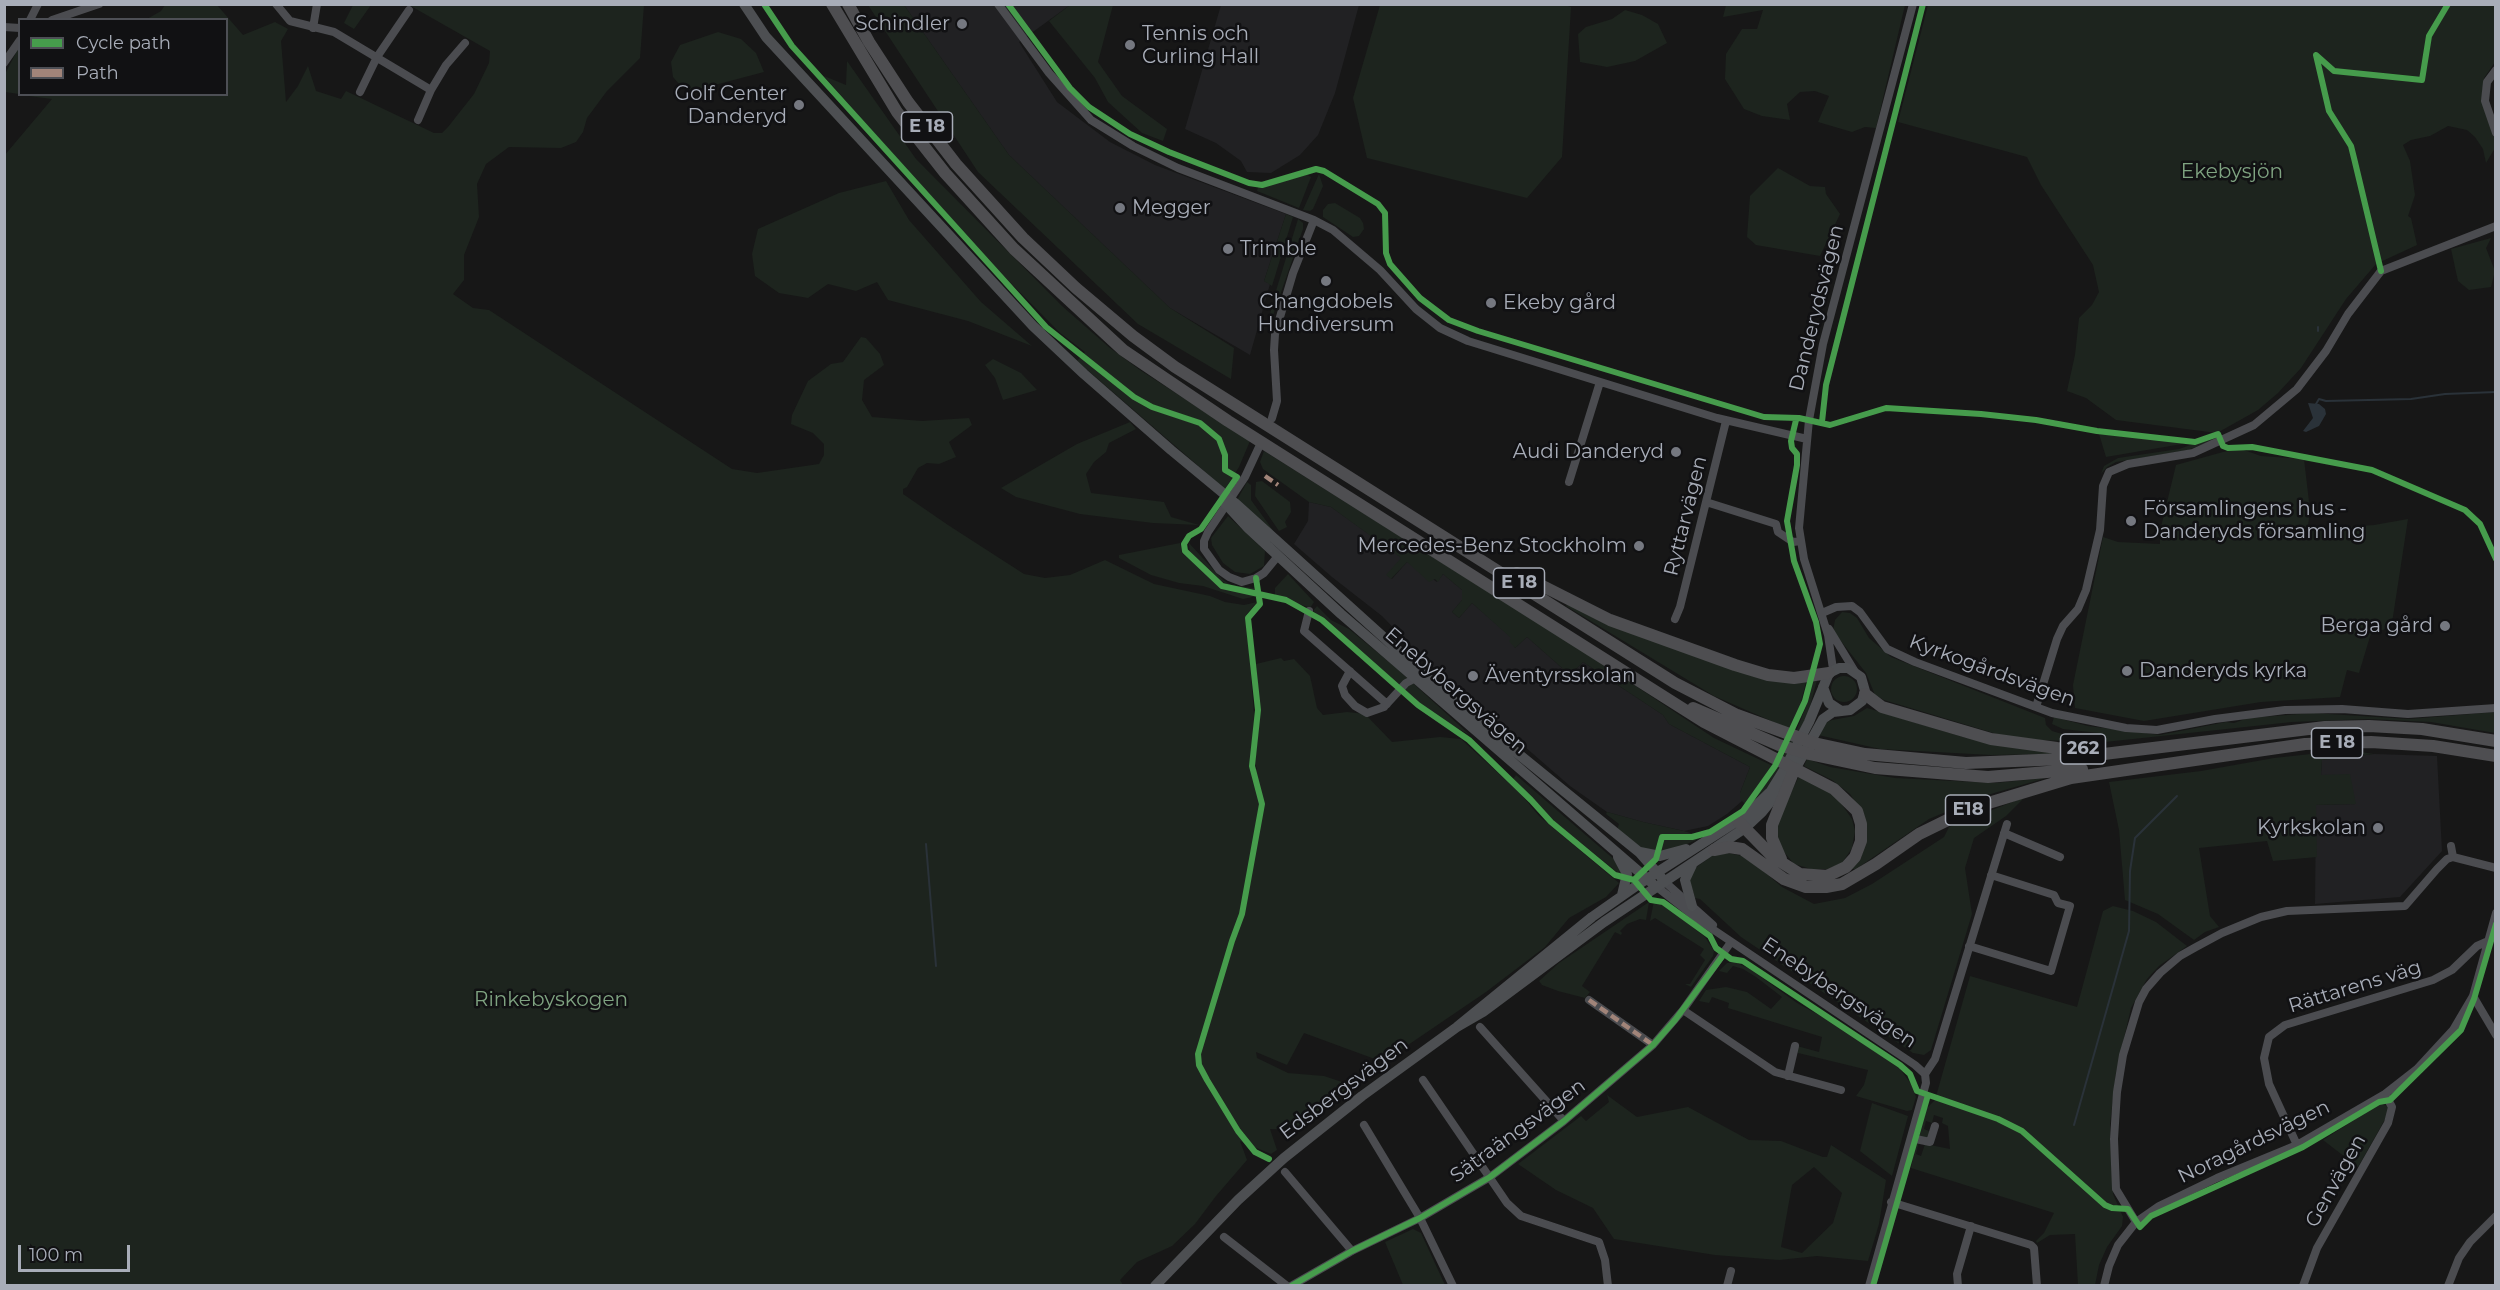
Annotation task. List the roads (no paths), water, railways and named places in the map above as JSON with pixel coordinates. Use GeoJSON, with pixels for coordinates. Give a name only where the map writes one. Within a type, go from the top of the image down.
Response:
{"type":"FeatureCollection","features":[{"type":"Feature","properties":{"kind":"highway","name":"E 18"},"geometry":{"type":"LineString","coordinates":[[832,4],[897,112],[945,173],[1014,249],[1123,350],[1228,421],[1665,696],[1782,739],[1875,768],[1988,777],[2179,761],[2305,744],[2371,742],[2433,746],[2496,756]]}},
{"type":"Feature","properties":{"kind":"highway","name":"E 18"},"geometry":{"type":"LineString","coordinates":[[848,4],[869,42],[909,102],[956,164],[1023,238],[1076,288],[1133,336],[1175,367],[1266,419],[1675,682],[1782,739]]}},
{"type":"Feature","properties":{"kind":"highway"},"geometry":{"type":"LineString","coordinates":[[1266,419],[1499,564],[1610,620],[1768,675],[1794,678],[1831,671]]}},
{"type":"Feature","properties":{"kind":"highway","name":"262"},"geometry":{"type":"LineString","coordinates":[[1865,694],[1882,707],[1991,739],[2056,748],[2129,747],[2232,735],[2262,735]]}},
{"type":"Feature","properties":{"kind":"highway"},"geometry":{"type":"LineString","coordinates":[[1665,696],[1704,722],[1796,773],[1834,789],[1857,811],[1861,824],[1861,841],[1855,857],[1846,867],[1827,876],[1800,874],[1787,867],[1738,827]]}},
{"type":"Feature","properties":{"kind":"highway","name":"E 18"},"geometry":{"type":"LineString","coordinates":[[1812,749],[1966,763],[2063,759],[2325,727],[2369,726],[2422,729],[2496,741]]}},
{"type":"Feature","properties":{"kind":"highway","name":"E18"},"geometry":{"type":"LineString","coordinates":[[1712,844],[1742,849],[1784,879],[1806,887],[1827,887],[1842,884],[1919,834],[1972,808],[2071,778],[2179,761]]}},
{"type":"Feature","properties":{"kind":"highway"},"geometry":{"type":"LineString","coordinates":[[1787,867],[1776,852],[1772,838],[1772,825],[1775,813],[1796,773]]}},
{"type":"Feature","properties":{"kind":"highway","name":"E18"},"geometry":{"type":"LineString","coordinates":[[1738,827],[1767,865]]}},
{"type":"Feature","properties":{"kind":"main road","name":"Enebybergsvägen"},"geometry":{"type":"LineString","coordinates":[[744,4],[766,38],[1033,326],[1233,506],[1280,552],[1580,821],[1652,875],[1661,885]]}},
{"type":"Feature","properties":{"kind":"main road","name":"Enebybergsvägen"},"geometry":{"type":"LineString","coordinates":[[1385,645],[1414,679],[1640,852],[1652,875]]}},
{"type":"Feature","properties":{"kind":"main road"},"geometry":{"type":"LineString","coordinates":[[1652,875],[1712,844],[1762,812],[1796,773],[1819,723],[1826,715],[1857,706],[1865,694],[1864,683],[1855,671],[1848,668],[1831,671],[1822,687],[1809,722],[1771,791],[1738,827]]}},
{"type":"Feature","properties":{"kind":"main road"},"geometry":{"type":"LineString","coordinates":[[1822,687],[1829,704],[1841,711]]}},
{"type":"Feature","properties":{"kind":"main road"},"geometry":{"type":"LineString","coordinates":[[1580,821],[1588,810]]}},
{"type":"Feature","properties":{"kind":"main road"},"geometry":{"type":"LineString","coordinates":[[1608,844],[1626,872],[1626,885],[1622,895]]}},
{"type":"Feature","properties":{"kind":"main road"},"geometry":{"type":"LineString","coordinates":[[1640,852],[1662,856],[1712,844]]}},
{"type":"Feature","properties":{"kind":"main road"},"geometry":{"type":"LineString","coordinates":[[1661,885],[1693,864],[1712,844]]}},
{"type":"Feature","properties":{"kind":"main road"},"geometry":{"type":"LineString","coordinates":[[1692,906],[1685,880],[1693,864]]}},
{"type":"Feature","properties":{"kind":"main road","name":"Edsbergsvägen"},"geometry":{"type":"LineString","coordinates":[[1155,1286],[1238,1200],[1284,1158],[1362,1096],[1457,1027],[1567,937],[1652,875]]}},
{"type":"Feature","properties":{"kind":"main road","name":"Edsbergsvägen"},"geometry":{"type":"LineString","coordinates":[[1457,1027],[1483,1012],[1604,922],[1661,885]]}},
{"type":"Feature","properties":{"kind":"street"},"geometry":{"type":"LineString","coordinates":[[31,18],[38,4]]}},
{"type":"Feature","properties":{"kind":"street"},"geometry":{"type":"LineString","coordinates":[[58,18],[99,4]]}},
{"type":"Feature","properties":{"kind":"street"},"geometry":{"type":"LineString","coordinates":[[276,4],[290,21],[334,32],[431,90]]}},
{"type":"Feature","properties":{"kind":"street"},"geometry":{"type":"LineString","coordinates":[[313,28],[317,4]]}},
{"type":"Feature","properties":{"kind":"street"},"geometry":{"type":"LineString","coordinates":[[998,4],[1049,73],[1091,120],[1134,146],[1178,168],[1314,220],[1334,230],[1362,253],[1416,309],[1440,328],[1468,341],[1726,421],[1807,439]]}},
{"type":"Feature","properties":{"kind":"street","name":"Danderydsvägen"},"geometry":{"type":"LineString","coordinates":[[1831,671],[1832,649],[1826,623],[1804,559],[1801,541],[1800,502],[1807,439],[1823,344],[1913,4]]}},
{"type":"Feature","properties":{"kind":"street"},"geometry":{"type":"LineString","coordinates":[[360,92],[377,57],[409,10]]}},
{"type":"Feature","properties":{"kind":"street"},"geometry":{"type":"LineString","coordinates":[[4,63],[18,43]]}},
{"type":"Feature","properties":{"kind":"street"},"geometry":{"type":"LineString","coordinates":[[418,120],[431,90],[446,65],[465,43]]}},
{"type":"Feature","properties":{"kind":"street"},"geometry":{"type":"LineString","coordinates":[[2496,70],[2487,82],[2485,101],[2496,132]]}},
{"type":"Feature","properties":{"kind":"street"},"geometry":{"type":"LineString","coordinates":[[1266,419],[1277,401],[1275,334],[1293,273],[1314,220]]}},
{"type":"Feature","properties":{"kind":"street"},"geometry":{"type":"LineString","coordinates":[[2036,707],[2060,633],[2078,609],[2086,591],[2100,530],[2103,486],[2109,472],[2128,464],[2193,453],[2254,425],[2297,389],[2326,351],[2353,306],[2381,271],[2496,226]]}},
{"type":"Feature","properties":{"kind":"street"},"geometry":{"type":"LineString","coordinates":[[1569,482],[1600,382]]}},
{"type":"Feature","properties":{"kind":"street","name":"Ryttarvägen"},"geometry":{"type":"LineString","coordinates":[[1675,618],[1680,607],[1726,421]]}},
{"type":"Feature","properties":{"kind":"street"},"geometry":{"type":"LineString","coordinates":[[1259,447],[1245,477],[1208,532],[1204,541],[1204,549],[1219,570],[1242,582],[1264,573],[1280,552]]}},
{"type":"Feature","properties":{"kind":"street"},"geometry":{"type":"LineString","coordinates":[[1706,502],[1776,524],[1778,532],[1793,542],[1801,541]]}},
{"type":"Feature","properties":{"kind":"street","name":"Kyrkogårdsvägen"},"geometry":{"type":"LineString","coordinates":[[1822,613],[1836,607],[1852,606],[1860,612],[1887,650],[2036,707],[2078,720],[2126,728],[2157,730],[2224,717],[2285,710],[2342,709],[2408,714],[2496,708]]}},
{"type":"Feature","properties":{"kind":"street"},"geometry":{"type":"LineString","coordinates":[[1309,611],[1304,631],[1388,704]]}},
{"type":"Feature","properties":{"kind":"street","name":"Danderydsvägen"},"geometry":{"type":"LineString","coordinates":[[1826,623],[1855,671]]}},
{"type":"Feature","properties":{"kind":"street"},"geometry":{"type":"LineString","coordinates":[[1350,671],[1342,686],[1345,695],[1355,706],[1367,712],[1379,710],[1388,704],[1406,683],[1414,679]]}},
{"type":"Feature","properties":{"kind":"street"},"geometry":{"type":"LineString","coordinates":[[1869,1286],[1926,1083],[1924,1074],[1935,1059],[2007,824]]}},
{"type":"Feature","properties":{"kind":"street"},"geometry":{"type":"LineString","coordinates":[[2004,833],[2060,856]]}},
{"type":"Feature","properties":{"kind":"street"},"geometry":{"type":"LineString","coordinates":[[2451,846],[2453,857]]}},
{"type":"Feature","properties":{"kind":"street"},"geometry":{"type":"LineString","coordinates":[[2136,1222],[2116,1189],[2114,1139],[2117,1092],[2123,1055],[2132,1020],[2146,989],[2180,956],[2222,933],[2262,917],[2288,911],[2405,906],[2437,869],[2447,859],[2453,857],[2496,868]]}},
{"type":"Feature","properties":{"kind":"street"},"geometry":{"type":"LineString","coordinates":[[1969,946],[2051,971],[2070,906],[2058,903],[2054,895],[1990,875]]}},
{"type":"Feature","properties":{"kind":"street","name":"Enebybergsvägen"},"geometry":{"type":"LineString","coordinates":[[1661,885],[1692,906],[1731,942]]}},
{"type":"Feature","properties":{"kind":"street","name":"Enebybergsvägen"},"geometry":{"type":"LineString","coordinates":[[1661,885],[1699,920],[1915,1065],[1924,1074]]}},
{"type":"Feature","properties":{"kind":"street","name":"Noragårdsvägen"},"geometry":{"type":"LineString","coordinates":[[2104,1286],[2118,1245],[2136,1222],[2159,1206],[2217,1178],[2297,1145],[2385,1094],[2417,1069],[2453,1030],[2473,996],[2486,942],[2496,913]]}},
{"type":"Feature","properties":{"kind":"street","name":"Sätraängsvägen"},"geometry":{"type":"LineString","coordinates":[[1289,1286],[1352,1251],[1420,1218],[1490,1177],[1564,1121],[1653,1045],[1683,1010],[1731,942]]}},
{"type":"Feature","properties":{"kind":"street","name":"Rättarens väg"},"geometry":{"type":"LineString","coordinates":[[2297,1145],[2268,1084],[2264,1058],[2269,1037],[2285,1025],[2433,980],[2452,970],[2477,946],[2486,942]]}},
{"type":"Feature","properties":{"kind":"street"},"geometry":{"type":"LineString","coordinates":[[2473,996],[2496,1035]]}},
{"type":"Feature","properties":{"kind":"street"},"geometry":{"type":"LineString","coordinates":[[1589,1000],[1653,1045]]}},
{"type":"Feature","properties":{"kind":"street"},"geometry":{"type":"LineString","coordinates":[[1683,1010],[1775,1072],[1841,1090]]}},
{"type":"Feature","properties":{"kind":"street"},"geometry":{"type":"LineString","coordinates":[[1480,1027],[1564,1121]]}},
{"type":"Feature","properties":{"kind":"street"},"geometry":{"type":"LineString","coordinates":[[1788,1076],[1795,1046]]}},
{"type":"Feature","properties":{"kind":"street"},"geometry":{"type":"LineString","coordinates":[[1423,1080],[1507,1203],[1521,1216],[1599,1242],[1605,1260],[1608,1286]]}},
{"type":"Feature","properties":{"kind":"street","name":"Genvägen"},"geometry":{"type":"LineString","coordinates":[[2303,1286],[2318,1248],[2388,1123],[2392,1107],[2385,1094]]}},
{"type":"Feature","properties":{"kind":"street"},"geometry":{"type":"LineString","coordinates":[[1364,1125],[1420,1218],[1453,1286]]}},
{"type":"Feature","properties":{"kind":"street"},"geometry":{"type":"LineString","coordinates":[[1911,1138],[1930,1142],[1935,1126]]}},
{"type":"Feature","properties":{"kind":"street"},"geometry":{"type":"LineString","coordinates":[[1285,1173],[1352,1251]]}},
{"type":"Feature","properties":{"kind":"street"},"geometry":{"type":"LineString","coordinates":[[1891,1202],[2031,1245],[2034,1248],[2037,1286]]}},
{"type":"Feature","properties":{"kind":"street"},"geometry":{"type":"LineString","coordinates":[[2448,1286],[2464,1250],[2496,1216]]}},
{"type":"Feature","properties":{"kind":"street"},"geometry":{"type":"LineString","coordinates":[[1958,1286],[1957,1274],[1971,1226]]}},
{"type":"Feature","properties":{"kind":"street"},"geometry":{"type":"LineString","coordinates":[[1224,1237],[1289,1286]]}},
{"type":"Feature","properties":{"kind":"street"},"geometry":{"type":"LineString","coordinates":[[1727,1286],[1731,1271]]}},
{"type":"Feature","properties":{"kind":"waterway"},"geometry":{"type":"LineString","coordinates":[[2316,404],[2319,399],[2326,401],[2411,399],[2445,394],[2496,392]]}},
{"type":"Feature","properties":{"kind":"waterway"},"geometry":{"type":"LineString","coordinates":[[2074,1125],[2129,931],[2130,871],[2135,838],[2177,796]]}},
{"type":"Feature","properties":{"kind":"waterway"},"geometry":{"type":"LineString","coordinates":[[926,844],[936,966]]}},
{"type":"Feature","properties":{"kind":"place","name":"Schindler"},"geometry":{"type":"Point","coordinates":[962,24]}},
{"type":"Feature","properties":{"kind":"place","name":"Tennis och Curling Hall"},"geometry":{"type":"Point","coordinates":[1130,45]}},
{"type":"Feature","properties":{"kind":"place","name":"Golf Center Danderyd"},"geometry":{"type":"Point","coordinates":[799,105]}},
{"type":"Feature","properties":{"kind":"place","name":"Megger"},"geometry":{"type":"Point","coordinates":[1120,208]}},
{"type":"Feature","properties":{"kind":"place","name":"Trimble"},"geometry":{"type":"Point","coordinates":[1228,249]}},
{"type":"Feature","properties":{"kind":"place","name":"Changdobels Hundiversum"},"geometry":{"type":"Point","coordinates":[1326,281]}},
{"type":"Feature","properties":{"kind":"place","name":"Ekeby gård"},"geometry":{"type":"Point","coordinates":[1491,303]}},
{"type":"Feature","properties":{"kind":"place","name":"Audi Danderyd"},"geometry":{"type":"Point","coordinates":[1676,452]}},
{"type":"Feature","properties":{"kind":"place","name":"Församlingens hus - Danderyds församling"},"geometry":{"type":"Point","coordinates":[2131,521]}},
{"type":"Feature","properties":{"kind":"place","name":"Mercedes-Benz Stockholm"},"geometry":{"type":"Point","coordinates":[1639,546]}},
{"type":"Feature","properties":{"kind":"place","name":"Berga gård"},"geometry":{"type":"Point","coordinates":[2445,626]}},
{"type":"Feature","properties":{"kind":"place","name":"Danderyds kyrka"},"geometry":{"type":"Point","coordinates":[2127,671]}},
{"type":"Feature","properties":{"kind":"place","name":"Äventyrsskolan"},"geometry":{"type":"Point","coordinates":[1473,676]}},
{"type":"Feature","properties":{"kind":"place","name":"Kyrkskolan"},"geometry":{"type":"Point","coordinates":[2378,828]}},
{"type":"Feature","properties":{"kind":"park label","name":"Ekebysjön"},"geometry":{"type":"Point","coordinates":[2232,172]}},
{"type":"Feature","properties":{"kind":"park label","name":"Rinkebyskogen"},"geometry":{"type":"Point","coordinates":[551,1000]}}]}
